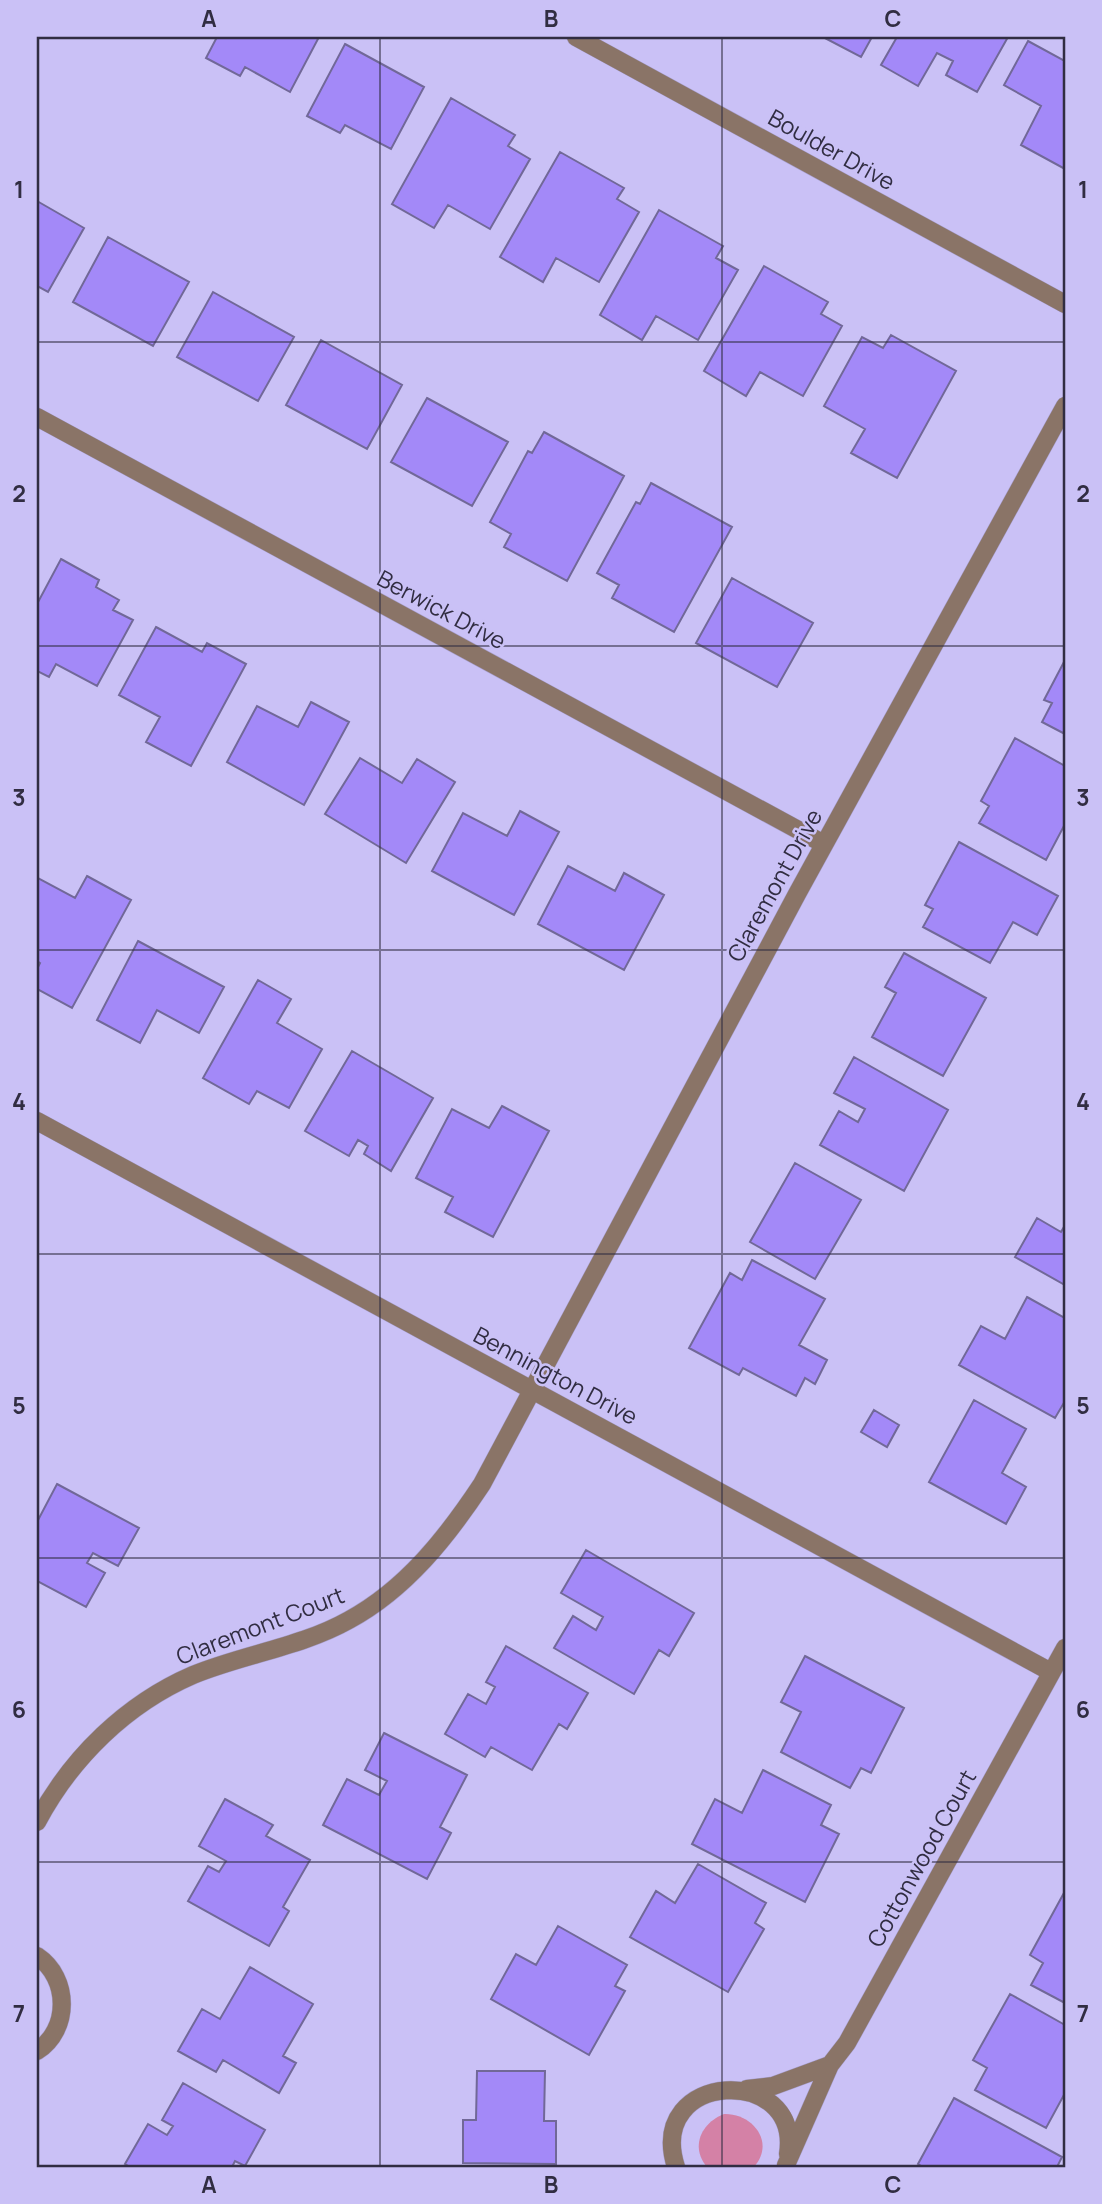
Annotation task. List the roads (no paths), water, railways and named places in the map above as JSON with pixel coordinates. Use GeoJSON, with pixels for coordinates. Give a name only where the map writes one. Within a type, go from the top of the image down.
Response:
{"type":"FeatureCollection","features":[{"type":"Feature","properties":{"kind":"street","name":"Boulder Drive"},"geometry":{"type":"LineString","coordinates":[[576,37],[1065,304]]}},
{"type":"Feature","properties":{"kind":"street","name":"Claremont Drive"},"geometry":{"type":"LineString","coordinates":[[531,1390],[824,844],[1065,406]]}},
{"type":"Feature","properties":{"kind":"street","name":"Berwick Drive"},"geometry":{"type":"LineString","coordinates":[[37,417],[824,844]]}},
{"type":"Feature","properties":{"kind":"street","name":"Bennington Drive"},"geometry":{"type":"LineString","coordinates":[[37,1121],[1051,1672]]}},
{"type":"Feature","properties":{"kind":"street","name":"Claremont Court"},"geometry":{"type":"LineString","coordinates":[[37,1822],[80,1757],[132,1710],[194,1675],[273,1650],[349,1620],[390,1591],[453,1528],[482,1484],[531,1390]]}},
{"type":"Feature","properties":{"kind":"street","name":"Cottonwood Court"},"geometry":{"type":"LineString","coordinates":[[785,2166],[830,2064],[847,2043],[1065,1648]]}},
{"type":"Feature","properties":{"kind":"street"},"geometry":{"type":"LineString","coordinates":[[37,2051],[55,2032],[62,2014],[62,1994],[56,1976],[39,1955]]}},
{"type":"Feature","properties":{"kind":"street"},"geometry":{"type":"LineString","coordinates":[[676,2167],[672,2155],[673,2135],[679,2117],[692,2102],[708,2092],[727,2088],[746,2090],[773,2087],[830,2064]]}},
{"type":"Feature","properties":{"kind":"street","name":"Cottonwood Court"},"geometry":{"type":"LineString","coordinates":[[746,2090],[763,2098],[777,2111],[786,2127],[789,2147],[785,2166]]}}]}
